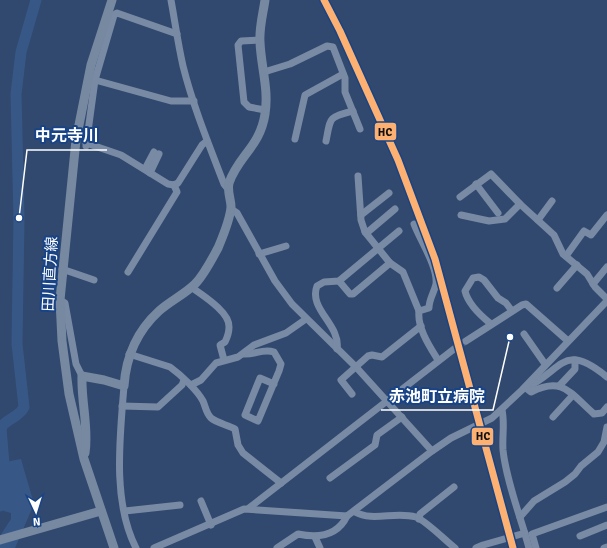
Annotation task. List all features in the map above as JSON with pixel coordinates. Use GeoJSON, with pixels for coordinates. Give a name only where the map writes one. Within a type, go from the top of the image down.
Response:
{"type":"FeatureCollection","features":[{"type":"Feature","properties":{"kind":"main road","name":"田川直方線"},"geometry":{"type":"LineString","coordinates":[[112,0],[91,65],[76,140],[60,300],[62,341],[69,394],[97,512],[114,548]]}},
{"type":"Feature","properties":{"kind":"main road"},"geometry":{"type":"LineString","coordinates":[[84,459],[87,442],[81,394],[82,376],[104,380],[124,386],[125,371],[129,354],[141,333],[159,311],[197,282],[217,249],[224,234],[231,209],[228,189],[237,167],[256,142],[266,110],[264,72],[260,40],[265,0]]}},
{"type":"Feature","properties":{"kind":"main road"},"geometry":{"type":"LineString","coordinates":[[0,540],[97,512]]}},
{"type":"Feature","properties":{"kind":"street"},"geometry":{"type":"LineString","coordinates":[[171,0],[184,66],[194,101],[207,141],[224,184],[228,189]]}},
{"type":"Feature","properties":{"kind":"street"},"geometry":{"type":"LineString","coordinates":[[177,34],[117,13],[114,15],[95,80],[86,145],[121,155],[168,184],[174,185],[178,183],[202,145],[207,141]]}},
{"type":"Feature","properties":{"kind":"street"},"geometry":{"type":"LineString","coordinates":[[260,40],[242,41],[238,45],[244,102],[249,107],[266,110]]}},
{"type":"Feature","properties":{"kind":"street"},"geometry":{"type":"LineString","coordinates":[[264,72],[290,64],[327,46],[333,47],[343,74],[345,92],[360,129]]}},
{"type":"Feature","properties":{"kind":"street"},"geometry":{"type":"LineString","coordinates":[[295,139],[305,95],[343,74]]}},
{"type":"Feature","properties":{"kind":"street"},"geometry":{"type":"LineString","coordinates":[[95,80],[171,101],[194,101]]}},
{"type":"Feature","properties":{"kind":"street"},"geometry":{"type":"LineString","coordinates":[[326,141],[330,120],[333,117],[353,111]]}},
{"type":"Feature","properties":{"kind":"street"},"geometry":{"type":"LineString","coordinates":[[147,171],[157,153]]}},
{"type":"Feature","properties":{"kind":"street"},"geometry":{"type":"LineString","coordinates":[[249,508],[347,516],[355,512],[432,451],[451,438],[492,418],[502,410],[524,389],[545,364],[607,300],[593,284],[588,274],[566,256],[554,234],[520,204],[491,174],[460,197]]}},
{"type":"Feature","properties":{"kind":"street"},"geometry":{"type":"LineString","coordinates":[[358,176],[361,215],[365,232],[390,263],[403,272],[419,311],[421,326],[438,360]]}},
{"type":"Feature","properties":{"kind":"street"},"geometry":{"type":"LineString","coordinates":[[476,184],[498,213]]}},
{"type":"Feature","properties":{"kind":"street"},"geometry":{"type":"LineString","coordinates":[[128,272],[177,192],[174,185]]}},
{"type":"Feature","properties":{"kind":"street"},"geometry":{"type":"LineString","coordinates":[[361,215],[389,193]]}},
{"type":"Feature","properties":{"kind":"street"},"geometry":{"type":"LineString","coordinates":[[538,220],[552,201]]}},
{"type":"Feature","properties":{"kind":"street"},"geometry":{"type":"LineString","coordinates":[[461,214],[489,221],[505,219],[520,204]]}},
{"type":"Feature","properties":{"kind":"street"},"geometry":{"type":"LineString","coordinates":[[231,209],[237,213],[275,281],[306,319],[356,367],[432,451]]}},
{"type":"Feature","properties":{"kind":"street"},"geometry":{"type":"LineString","coordinates":[[365,232],[369,232],[395,209]]}},
{"type":"Feature","properties":{"kind":"street"},"geometry":{"type":"LineString","coordinates":[[566,256],[584,231],[591,235],[607,215]]}},
{"type":"Feature","properties":{"kind":"street"},"geometry":{"type":"LineString","coordinates":[[414,224],[433,266],[436,284],[429,301],[429,308],[419,311]]}},
{"type":"Feature","properties":{"kind":"street"},"geometry":{"type":"LineString","coordinates":[[337,349],[337,340],[332,327],[315,299],[315,291],[317,286],[324,282],[339,280],[399,232]]}},
{"type":"Feature","properties":{"kind":"street"},"geometry":{"type":"LineString","coordinates":[[259,254],[286,246]]}},
{"type":"Feature","properties":{"kind":"street"},"geometry":{"type":"LineString","coordinates":[[339,280],[350,294],[353,294],[390,263]]}},
{"type":"Feature","properties":{"kind":"street"},"geometry":{"type":"LineString","coordinates":[[557,288],[577,265]]}},
{"type":"Feature","properties":{"kind":"street"},"geometry":{"type":"LineString","coordinates":[[593,284],[607,267]]}},
{"type":"Feature","properties":{"kind":"street"},"geometry":{"type":"LineString","coordinates":[[62,269],[94,280]]}},
{"type":"Feature","properties":{"kind":"street"},"geometry":{"type":"LineString","coordinates":[[491,324],[476,310],[466,295],[465,291],[473,278],[479,277],[484,280],[498,298],[512,311]]}},
{"type":"Feature","properties":{"kind":"street"},"geometry":{"type":"LineString","coordinates":[[191,287],[216,305],[230,326],[226,342],[220,346],[224,360]]}},
{"type":"Feature","properties":{"kind":"street"},"geometry":{"type":"LineString","coordinates":[[60,300],[65,303],[76,364],[82,376]]}},
{"type":"Feature","properties":{"kind":"street"},"geometry":{"type":"LineString","coordinates":[[466,341],[512,311],[526,304],[568,341]]}},
{"type":"Feature","properties":{"kind":"street"},"geometry":{"type":"LineString","coordinates":[[191,385],[201,380],[216,363],[224,360],[230,360],[244,354],[254,345],[286,333],[306,319]]}},
{"type":"Feature","properties":{"kind":"street"},"geometry":{"type":"LineString","coordinates":[[352,394],[341,380],[372,355],[382,357],[421,326]]}},
{"type":"Feature","properties":{"kind":"street"},"geometry":{"type":"LineString","coordinates":[[524,334],[545,364]]}},
{"type":"Feature","properties":{"kind":"street"},"geometry":{"type":"LineString","coordinates":[[154,548],[249,508],[454,349]]}},
{"type":"Feature","properties":{"kind":"street"},"geometry":{"type":"LineString","coordinates":[[244,354],[250,355],[261,351],[274,352],[281,364],[274,384],[258,421],[245,415],[260,378],[274,384]]}},
{"type":"Feature","properties":{"kind":"street"},"geometry":{"type":"LineString","coordinates":[[129,354],[170,367],[191,385],[203,401],[207,413],[213,420],[235,429],[238,445],[243,453],[280,483]]}},
{"type":"Feature","properties":{"kind":"street"},"geometry":{"type":"LineString","coordinates":[[524,389],[536,383],[560,363],[567,360],[575,360],[591,364],[607,377]]}},
{"type":"Feature","properties":{"kind":"street"},"geometry":{"type":"LineString","coordinates":[[560,386],[574,369],[575,360]]}},
{"type":"Feature","properties":{"kind":"street"},"geometry":{"type":"LineString","coordinates":[[122,406],[158,406],[182,385],[184,380]]}},
{"type":"Feature","properties":{"kind":"street"},"geometry":{"type":"LineString","coordinates":[[524,389],[531,392],[548,385],[560,386],[573,395],[594,414],[602,413],[607,407]]}},
{"type":"Feature","properties":{"kind":"street"},"geometry":{"type":"LineString","coordinates":[[124,386],[119,473],[130,536],[136,548]]}},
{"type":"Feature","properties":{"kind":"street"},"geometry":{"type":"LineString","coordinates":[[553,417],[573,395]]}},
{"type":"Feature","properties":{"kind":"street"},"geometry":{"type":"LineString","coordinates":[[502,410],[504,422],[503,449],[524,534],[529,548]]}},
{"type":"Feature","properties":{"kind":"street"},"geometry":{"type":"LineString","coordinates":[[330,478],[375,445],[377,435],[402,417]]}},
{"type":"Feature","properties":{"kind":"street"},"geometry":{"type":"LineString","coordinates":[[520,517],[534,501],[566,482],[581,466],[598,452],[604,442],[607,427]]}},
{"type":"Feature","properties":{"kind":"street"},"geometry":{"type":"LineString","coordinates":[[418,518],[420,514],[454,487]]}},
{"type":"Feature","properties":{"kind":"street"},"geometry":{"type":"LineString","coordinates":[[201,501],[211,524]]}},
{"type":"Feature","properties":{"kind":"street"},"geometry":{"type":"LineString","coordinates":[[125,511],[180,505]]}},
{"type":"Feature","properties":{"kind":"street"},"geometry":{"type":"LineString","coordinates":[[536,548],[532,534],[607,507]]}},
{"type":"Feature","properties":{"kind":"street"},"geometry":{"type":"LineString","coordinates":[[355,512],[368,517],[398,514],[418,518],[455,548]]}},
{"type":"Feature","properties":{"kind":"street"},"geometry":{"type":"LineString","coordinates":[[277,548],[298,534],[315,537],[327,535],[344,521],[347,516]]}},
{"type":"Feature","properties":{"kind":"street"},"geometry":{"type":"LineString","coordinates":[[580,536],[607,525]]}},
{"type":"Feature","properties":{"kind":"street"},"geometry":{"type":"LineString","coordinates":[[476,548],[524,534]]}},
{"type":"Feature","properties":{"kind":"street"},"geometry":{"type":"LineString","coordinates":[[315,537],[320,548]]}},
{"type":"Feature","properties":{"kind":"water"},"geometry":{"type":"Polygon","coordinates":[[[21,459],[34,504],[15,548],[0,548],[0,536],[11,519],[11,513],[4,511],[0,506],[0,463],[21,459]]]}},
{"type":"Feature","properties":{"kind":"waterway"},"geometry":{"type":"LineString","coordinates":[[1,428],[6,422],[19,414],[24,407],[17,344],[19,218],[16,94],[21,52],[36,0]]}},
{"type":"Feature","properties":{"kind":"waterway"},"geometry":{"type":"LineString","coordinates":[[0,506],[4,464],[1,428]]}},
{"type":"Feature","properties":{"kind":"tunnel"},"geometry":{"type":"LineString","coordinates":[[454,349],[466,341]]}},
{"type":"Feature","properties":{"kind":"transit line","name":"HC"},"geometry":{"type":"LineString","coordinates":[[324,0],[340,31],[398,160],[435,259],[513,548]]}},
{"type":"Feature","properties":{"kind":"place","name":"中元寺川"},"geometry":{"type":"Point","coordinates":[19,218]}},
{"type":"Feature","properties":{"kind":"place","name":"赤池町立病院"},"geometry":{"type":"Point","coordinates":[510,337]}}]}
